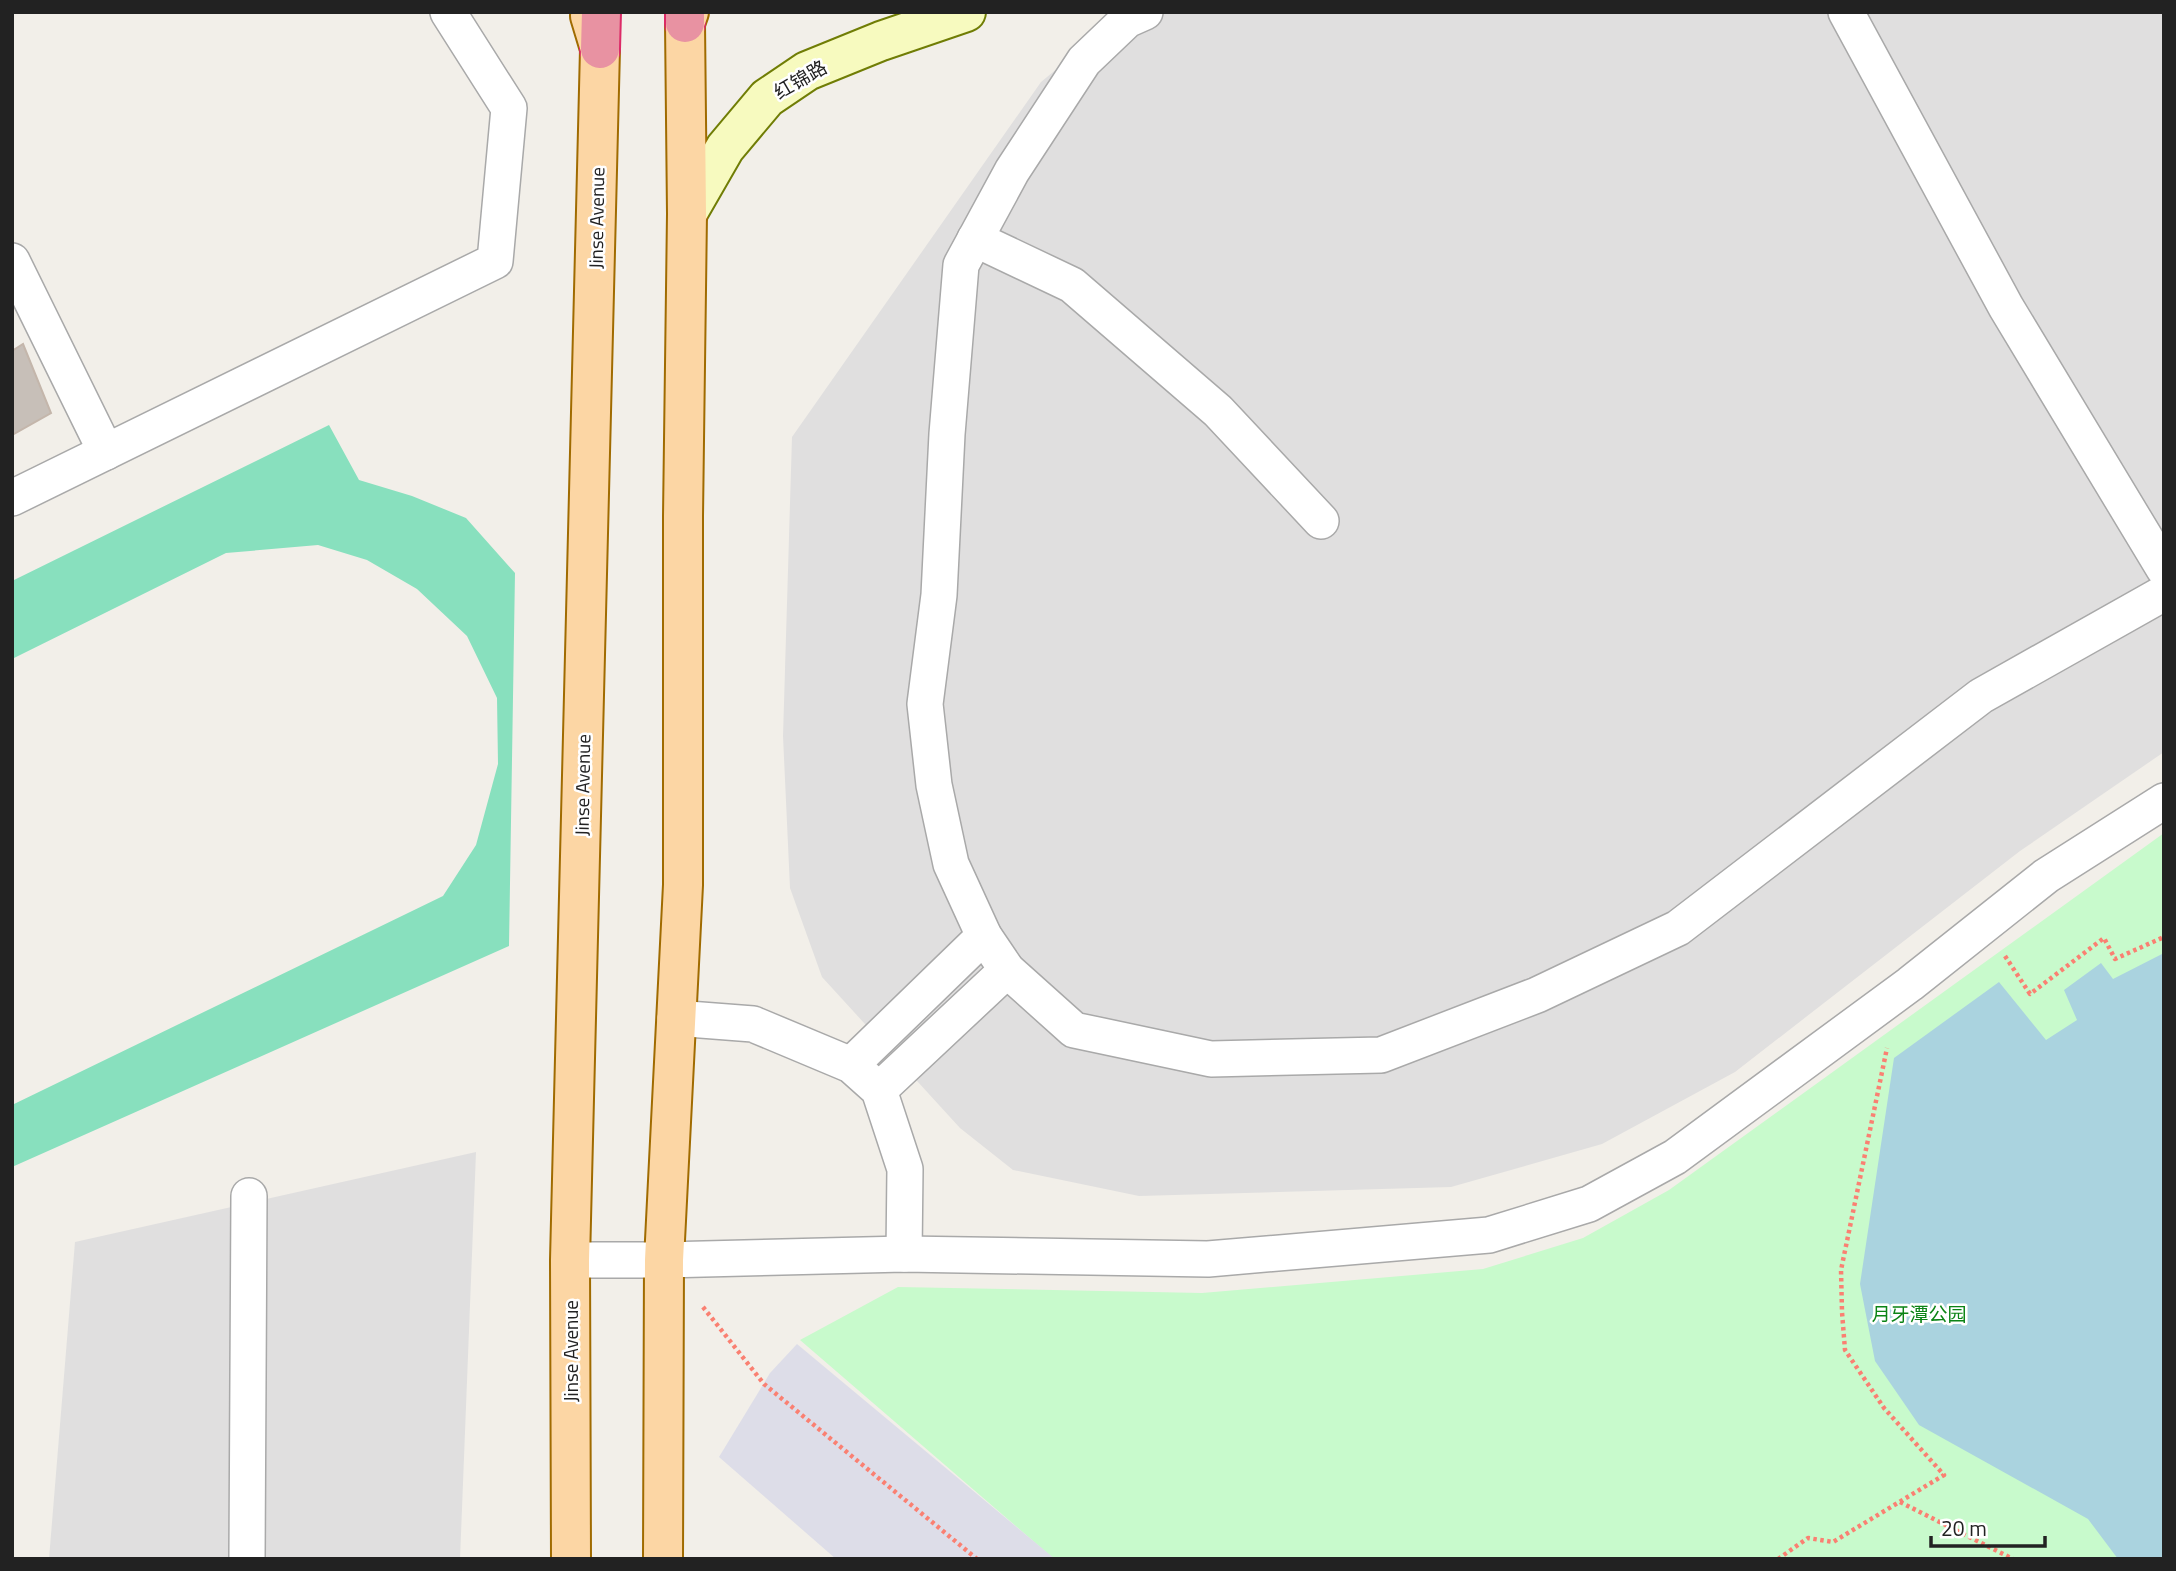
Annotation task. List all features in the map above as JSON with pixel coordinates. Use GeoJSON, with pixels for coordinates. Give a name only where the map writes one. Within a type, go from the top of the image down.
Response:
{"type":"FeatureCollection","features":[{"type":"Feature","properties":{"kind":"main road","name":"Jinse Avenue"},"geometry":{"type":"LineString","coordinates":[[571,1559],[570,1260],[601,31],[589,12]]}},
{"type":"Feature","properties":{"kind":"main road"},"geometry":{"type":"LineString","coordinates":[[663,1559],[664,1260],[683,885],[686,16]]}},
{"type":"Feature","properties":{"kind":"street"},"geometry":{"type":"LineString","coordinates":[[12,498],[495,261],[509,108],[448,12]]}},
{"type":"Feature","properties":{"kind":"street","name":"红锦路"},"geometry":{"type":"LineString","coordinates":[[687,214],[725,148],[767,98],[807,71],[881,41],[966,12]]}},
{"type":"Feature","properties":{"kind":"street"},"geometry":{"type":"LineString","coordinates":[[1144,12],[1127,20],[1084,61],[1012,171],[961,265],[947,435],[939,595],[925,704],[934,785],[951,864],[984,936],[1007,970],[1074,1030],[1210,1059],[1381,1055],[1537,995],[1678,928],[1981,696],[2164,593]]}},
{"type":"Feature","properties":{"kind":"street"},"geometry":{"type":"LineString","coordinates":[[1846,12],[2006,307],[2164,569]]}},
{"type":"Feature","properties":{"kind":"street"},"geometry":{"type":"LineString","coordinates":[[975,239],[1072,285],[1218,411],[1321,521]]}},
{"type":"Feature","properties":{"kind":"street"},"geometry":{"type":"LineString","coordinates":[[12,261],[106,452]]}},
{"type":"Feature","properties":{"kind":"street"},"geometry":{"type":"LineString","coordinates":[[570,1260],[904,1254],[1208,1259],[1489,1236],[1589,1204],[1675,1157],[1910,984],[2046,876],[2164,801]]}},
{"type":"Feature","properties":{"kind":"street"},"geometry":{"type":"LineString","coordinates":[[852,1065],[984,936]]}},
{"type":"Feature","properties":{"kind":"street"},"geometry":{"type":"LineString","coordinates":[[879,1090],[1007,970]]}},
{"type":"Feature","properties":{"kind":"street"},"geometry":{"type":"LineString","coordinates":[[676,1018],[753,1024],[852,1065],[879,1090],[905,1170],[904,1254]]}},
{"type":"Feature","properties":{"kind":"street"},"geometry":{"type":"LineString","coordinates":[[247,1559],[249,1196]]}},
{"type":"Feature","properties":{"kind":"path"},"geometry":{"type":"LineString","coordinates":[[1994,961],[2004,954],[2030,995],[2104,938],[2115,959],[2164,937]]}},
{"type":"Feature","properties":{"kind":"path"},"geometry":{"type":"LineString","coordinates":[[1778,1559],[1808,1538],[1833,1542],[1944,1475],[1884,1408],[1845,1350],[1841,1270],[1886,1048],[1896,1040]]}},
{"type":"Feature","properties":{"kind":"path"},"geometry":{"type":"LineString","coordinates":[[664,1260],[764,1384],[977,1559]]}},
{"type":"Feature","properties":{"kind":"path"},"geometry":{"type":"LineString","coordinates":[[1900,1502],[2014,1559]]}},
{"type":"Feature","properties":{"kind":"shaded area"},"geometry":{"type":"Polygon","coordinates":[[[2164,12],[2164,752],[2020,851],[1735,1072],[1602,1144],[1451,1187],[1139,1196],[1013,1170],[960,1128],[822,977],[790,888],[783,736],[792,437],[1041,82],[1124,13],[2164,12]]]}},
{"type":"Feature","properties":{"kind":"shaded area"},"geometry":{"type":"Polygon","coordinates":[[[476,1152],[460,1559],[49,1559],[75,1242],[476,1152]]]}},
{"type":"Feature","properties":{"kind":"shaded area"},"geometry":{"type":"Polygon","coordinates":[[[797,1344],[1055,1559],[836,1559],[719,1457],[770,1373],[797,1344]]]}},
{"type":"Feature","properties":{"kind":"green space"},"geometry":{"type":"Polygon","coordinates":[[[329,425],[359,480],[412,496],[466,518],[515,573],[509,946],[12,1167],[12,1105],[443,896],[476,845],[498,764],[497,698],[467,636],[417,589],[367,560],[318,545],[226,553],[12,659],[12,581],[329,425]]]}},
{"type":"Feature","properties":{"kind":"green space","name":"月牙潭公园"},"geometry":{"type":"Polygon","coordinates":[[[2164,833],[2164,1559],[1054,1559],[800,1340],[898,1287],[1202,1293],[1483,1269],[1583,1238],[1669,1190],[2164,833]]]}},
{"type":"Feature","properties":{"kind":"water"},"geometry":{"type":"Polygon","coordinates":[[[2164,953],[2164,1559],[2118,1559],[2088,1519],[1919,1425],[1875,1361],[1860,1284],[1894,1058],[1999,982],[2046,1040],[2077,1020],[2064,990],[2101,963],[2113,979],[2164,953]]]}},
{"type":"Feature","properties":{"kind":"building"},"geometry":{"type":"Polygon","coordinates":[[[23,344],[51,413],[12,435],[12,351],[23,344]]]}}]}
